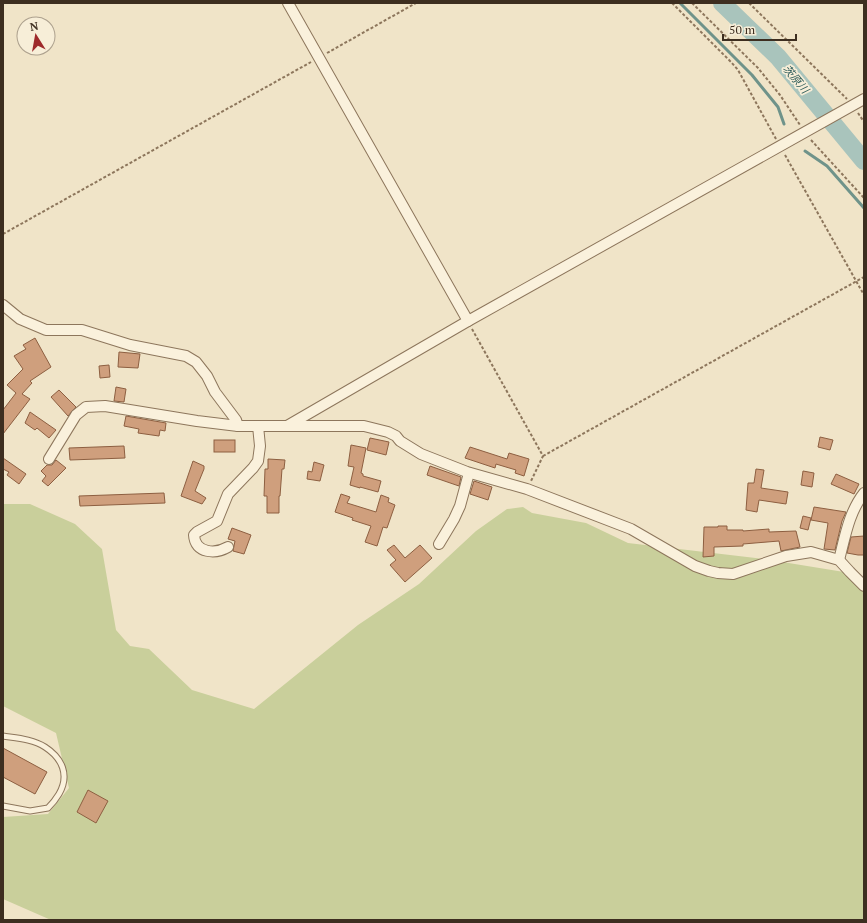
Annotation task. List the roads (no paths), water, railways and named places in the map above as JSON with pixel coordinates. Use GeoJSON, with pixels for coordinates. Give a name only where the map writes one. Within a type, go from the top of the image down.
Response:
{"type":"FeatureCollection","features":[{"type":"Feature","properties":{"kind":"street"},"geometry":{"type":"LineString","coordinates":[[288,3],[468,320]]}},
{"type":"Feature","properties":{"kind":"street"},"geometry":{"type":"LineString","coordinates":[[287,426],[468,320],[864,99]]}},
{"type":"Feature","properties":{"kind":"street"},"geometry":{"type":"LineString","coordinates":[[3,305],[20,319],[46,330],[82,330],[130,345],[186,356],[196,362],[207,376],[215,392],[236,420],[238,426]]}},
{"type":"Feature","properties":{"kind":"street"},"geometry":{"type":"LineString","coordinates":[[49,458],[76,415],[86,407],[105,406],[238,426],[364,426],[380,429],[396,436],[400,441],[422,454],[468,473],[527,489],[631,529],[695,566],[718,573],[732,574],[776,559],[811,552],[839,560],[864,586]]}},
{"type":"Feature","properties":{"kind":"street"},"geometry":{"type":"LineString","coordinates":[[228,547],[214,552],[204,550],[196,542],[194,535],[217,521],[228,494],[256,465],[260,451],[258,426]]}},
{"type":"Feature","properties":{"kind":"street"},"geometry":{"type":"LineString","coordinates":[[439,544],[460,506],[468,473]]}},
{"type":"Feature","properties":{"kind":"street"},"geometry":{"type":"LineString","coordinates":[[839,560],[846,529],[855,508],[864,493]]}},
{"type":"Feature","properties":{"kind":"lane"},"geometry":{"type":"LineString","coordinates":[[3,736],[24,739],[44,746],[60,760],[65,775],[60,793],[48,808],[30,811],[3,806]]}},
{"type":"Feature","properties":{"kind":"waterway"},"geometry":{"type":"LineString","coordinates":[[680,3],[752,75],[778,107],[784,124]]}},
{"type":"Feature","properties":{"kind":"waterway","name":"茨原川"},"geometry":{"type":"LineString","coordinates":[[722,3],[778,57],[864,161]]}},
{"type":"Feature","properties":{"kind":"waterway"},"geometry":{"type":"LineString","coordinates":[[805,151],[827,166],[864,208]]}}]}
